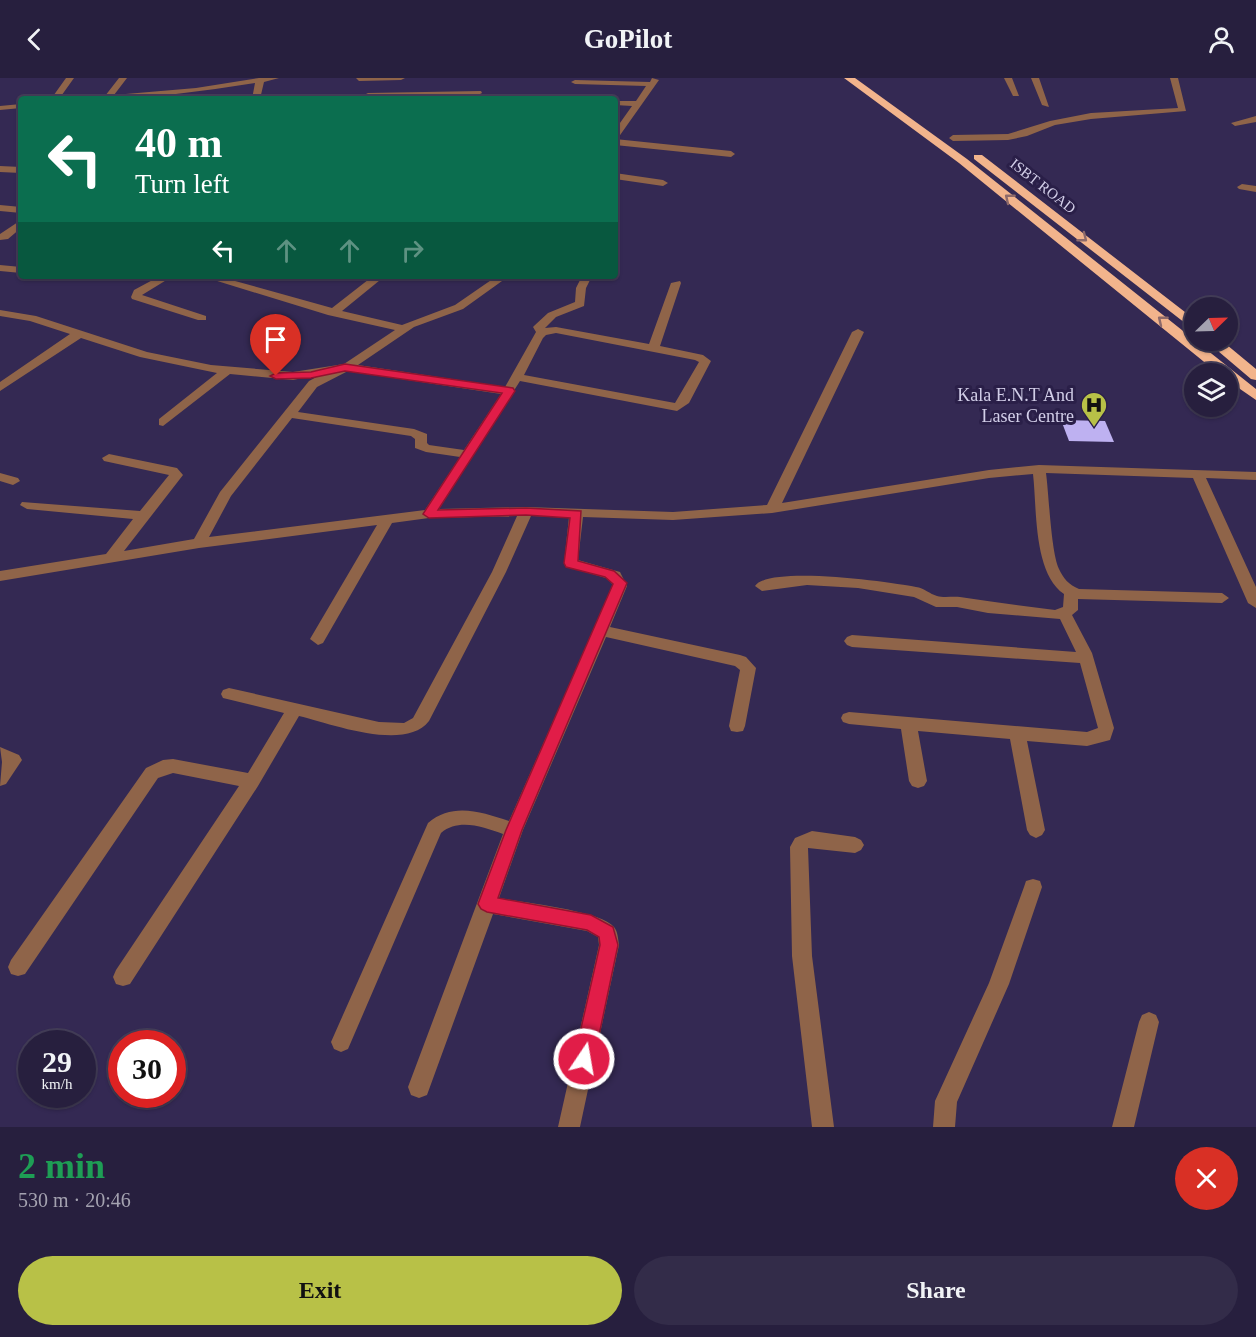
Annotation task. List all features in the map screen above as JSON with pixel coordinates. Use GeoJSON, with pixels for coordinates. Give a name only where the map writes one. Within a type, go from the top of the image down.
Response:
{"type":"FeatureCollection","features":[{"type":"Feature","properties":{"kind":"highway"},"geometry":{"type":"LineString","coordinates":[[849,78],[963,161],[1256,396]]}},
{"type":"Feature","properties":{"kind":"highway"},"geometry":{"type":"LineString","coordinates":[[866,78],[924,118]]}},
{"type":"Feature","properties":{"kind":"highway","name":"ISBT ROAD"},"geometry":{"type":"LineString","coordinates":[[948,135],[1184,318]]}},
{"type":"Feature","properties":{"kind":"highway"},"geometry":{"type":"LineString","coordinates":[[1225,351],[1256,376]]}},
{"type":"Feature","properties":{"kind":"street"},"geometry":{"type":"LineString","coordinates":[[57,96],[70,78]]}},
{"type":"Feature","properties":{"kind":"street"},"geometry":{"type":"LineString","coordinates":[[110,96],[123,78]]}},
{"type":"Feature","properties":{"kind":"street"},"geometry":{"type":"LineString","coordinates":[[368,96],[359,78],[401,78]]}},
{"type":"Feature","properties":{"kind":"street"},"geometry":{"type":"LineString","coordinates":[[1008,78],[1016,94]]}},
{"type":"Feature","properties":{"kind":"street"},"geometry":{"type":"LineString","coordinates":[[1035,78],[1046,105]]}},
{"type":"Feature","properties":{"kind":"street"},"geometry":{"type":"LineString","coordinates":[[948,135],[1014,137],[1053,123],[1091,116],[1180,110],[1183,109],[1173,78]]}},
{"type":"Feature","properties":{"kind":"street"},"geometry":{"type":"LineString","coordinates":[[152,96],[197,94],[268,79]]}},
{"type":"Feature","properties":{"kind":"street"},"geometry":{"type":"LineString","coordinates":[[258,96],[268,79]]}},
{"type":"Feature","properties":{"kind":"street"},"geometry":{"type":"LineString","coordinates":[[575,82],[654,81]]}},
{"type":"Feature","properties":{"kind":"street"},"geometry":{"type":"LineString","coordinates":[[618,132],[654,81]]}},
{"type":"Feature","properties":{"kind":"street"},"geometry":{"type":"LineString","coordinates":[[396,96],[478,93]]}},
{"type":"Feature","properties":{"kind":"street"},"geometry":{"type":"LineString","coordinates":[[618,103],[637,104]]}},
{"type":"Feature","properties":{"kind":"street"},"geometry":{"type":"LineString","coordinates":[[0,108],[18,106]]}},
{"type":"Feature","properties":{"kind":"street"},"geometry":{"type":"LineString","coordinates":[[1235,123],[1256,119]]}},
{"type":"Feature","properties":{"kind":"street"},"geometry":{"type":"LineString","coordinates":[[618,142],[730,154]]}},
{"type":"Feature","properties":{"kind":"street"},"geometry":{"type":"LineString","coordinates":[[0,169],[18,170]]}},
{"type":"Feature","properties":{"kind":"street"},"geometry":{"type":"LineString","coordinates":[[0,176],[18,170]]}},
{"type":"Feature","properties":{"kind":"street"},"geometry":{"type":"LineString","coordinates":[[618,176],[663,183]]}},
{"type":"Feature","properties":{"kind":"street"},"geometry":{"type":"LineString","coordinates":[[1242,187],[1256,189]]}},
{"type":"Feature","properties":{"kind":"street"},"geometry":{"type":"LineString","coordinates":[[0,208],[18,210]]}},
{"type":"Feature","properties":{"kind":"street"},"geometry":{"type":"LineString","coordinates":[[2,238],[18,225]]}},
{"type":"Feature","properties":{"kind":"street"},"geometry":{"type":"LineString","coordinates":[[2,238],[18,238]]}},
{"type":"Feature","properties":{"kind":"street"},"geometry":{"type":"LineString","coordinates":[[0,268],[18,270]]}},
{"type":"Feature","properties":{"kind":"street"},"geometry":{"type":"LineString","coordinates":[[162,279],[138,292],[136,297],[202,318]]}},
{"type":"Feature","properties":{"kind":"street"},"geometry":{"type":"LineString","coordinates":[[230,279],[332,313],[403,329]]}},
{"type":"Feature","properties":{"kind":"street"},"geometry":{"type":"LineString","coordinates":[[332,313],[376,279]]}},
{"type":"Feature","properties":{"kind":"street"},"geometry":{"type":"LineString","coordinates":[[199,543],[225,495],[313,384],[345,368],[403,329],[459,307],[500,279]]}},
{"type":"Feature","properties":{"kind":"street"},"geometry":{"type":"LineString","coordinates":[[542,332],[539,327],[546,318],[580,304],[581,288],[586,279]]}},
{"type":"Feature","properties":{"kind":"street"},"geometry":{"type":"LineString","coordinates":[[654,348],[676,283]]}},
{"type":"Feature","properties":{"kind":"street"},"geometry":{"type":"LineString","coordinates":[[0,313],[32,318],[144,355],[227,371],[300,376],[345,368],[509,391]]}},
{"type":"Feature","properties":{"kind":"street"},"geometry":{"type":"LineString","coordinates":[[517,377],[680,406],[704,359],[556,330],[542,332]]}},
{"type":"Feature","properties":{"kind":"street"},"geometry":{"type":"LineString","coordinates":[[429,514],[509,391],[542,332]]}},
{"type":"Feature","properties":{"kind":"street"},"geometry":{"type":"LineString","coordinates":[[772,509],[858,332]]}},
{"type":"Feature","properties":{"kind":"street"},"geometry":{"type":"LineString","coordinates":[[0,387],[77,334]]}},
{"type":"Feature","properties":{"kind":"street"},"geometry":{"type":"LineString","coordinates":[[163,422],[227,371]]}},
{"type":"Feature","properties":{"kind":"street"},"geometry":{"type":"LineString","coordinates":[[288,414],[414,433],[422,437],[422,447],[467,454]]}},
{"type":"Feature","properties":{"kind":"street"},"geometry":{"type":"LineString","coordinates":[[109,458],[176,473],[175,478],[111,557]]}},
{"type":"Feature","properties":{"kind":"street"},"geometry":{"type":"LineString","coordinates":[[1039,469],[1050,566],[1063,588],[1071,592],[1222,598]]}},
{"type":"Feature","properties":{"kind":"street"},"geometry":{"type":"LineString","coordinates":[[0,576],[199,543],[429,514],[526,512],[673,516],[772,509],[989,474],[1039,469],[1256,476]]}},
{"type":"Feature","properties":{"kind":"street"},"geometry":{"type":"LineString","coordinates":[[1197,473],[1256,603]]}},
{"type":"Feature","properties":{"kind":"street"},"geometry":{"type":"LineString","coordinates":[[27,505],[143,516]]}},
{"type":"Feature","properties":{"kind":"street"},"geometry":{"type":"LineString","coordinates":[[229,694],[401,731],[419,723],[499,572],[526,512]]}},
{"type":"Feature","properties":{"kind":"street"},"geometry":{"type":"LineString","coordinates":[[419,1087],[514,830],[621,583],[610,574],[571,563],[576,514]]}},
{"type":"Feature","properties":{"kind":"street"},"geometry":{"type":"LineString","coordinates":[[318,639],[388,518]]}},
{"type":"Feature","properties":{"kind":"street"},"geometry":{"type":"LineString","coordinates":[[762,586],[807,580],[858,583],[917,592],[936,602],[1065,614],[1070,610],[1071,592]]}},
{"type":"Feature","properties":{"kind":"street"},"geometry":{"type":"LineString","coordinates":[[849,718],[1087,739],[1104,735],[1106,728],[1084,658],[1073,625],[1065,614]]}},
{"type":"Feature","properties":{"kind":"street"},"geometry":{"type":"LineString","coordinates":[[600,630],[740,661],[748,668],[737,726]]}},
{"type":"Feature","properties":{"kind":"street"},"geometry":{"type":"LineString","coordinates":[[852,641],[1084,658]]}},
{"type":"Feature","properties":{"kind":"street"},"geometry":{"type":"LineString","coordinates":[[123,977],[252,781],[295,709]]}},
{"type":"Feature","properties":{"kind":"street"},"geometry":{"type":"LineString","coordinates":[[909,724],[918,781]]}},
{"type":"Feature","properties":{"kind":"street"},"geometry":{"type":"LineString","coordinates":[[1017,733],[1036,830]]}},
{"type":"Feature","properties":{"kind":"street"},"geometry":{"type":"LineString","coordinates":[[0,754],[13,760],[0,779]]}},
{"type":"Feature","properties":{"kind":"street"},"geometry":{"type":"LineString","coordinates":[[18,967],[152,773],[163,767],[173,766],[252,781]]}},
{"type":"Feature","properties":{"kind":"street"},"geometry":{"type":"LineString","coordinates":[[341,1042],[434,828],[452,817],[466,817],[514,830]]}},
{"type":"Feature","properties":{"kind":"street"},"geometry":{"type":"LineString","coordinates":[[824,1127],[802,956],[799,847],[801,843],[812,839],[855,845]]}},
{"type":"Feature","properties":{"kind":"street"},"geometry":{"type":"LineString","coordinates":[[944,1127],[946,1101],[999,984],[1033,887]]}},
{"type":"Feature","properties":{"kind":"street"},"geometry":{"type":"LineString","coordinates":[[487,904],[591,923],[607,932],[609,945],[569,1127]]}},
{"type":"Feature","properties":{"kind":"street"},"geometry":{"type":"LineString","coordinates":[[1123,1127],[1149,1022]]}},
{"type":"Feature","properties":{"kind":"building"},"geometry":{"type":"Polygon","coordinates":[[[1061,420],[1105,421],[1114,442],[1069,441],[1061,420]]]}},
{"type":"Feature","properties":{"kind":"place","name":"Kala E.N.T And Laser Centre"},"geometry":{"type":"Point","coordinates":[1094,428]}},
{"type":"Feature","properties":{"kind":"route"},"geometry":{"type":"LineString","coordinates":[[276,376],[311,375],[345,368],[509,391],[429,514],[545,512],[576,514],[570,553],[572,565],[610,574],[621,583],[514,830],[487,904],[591,923],[607,932],[609,945],[584,1059]]}}]}
